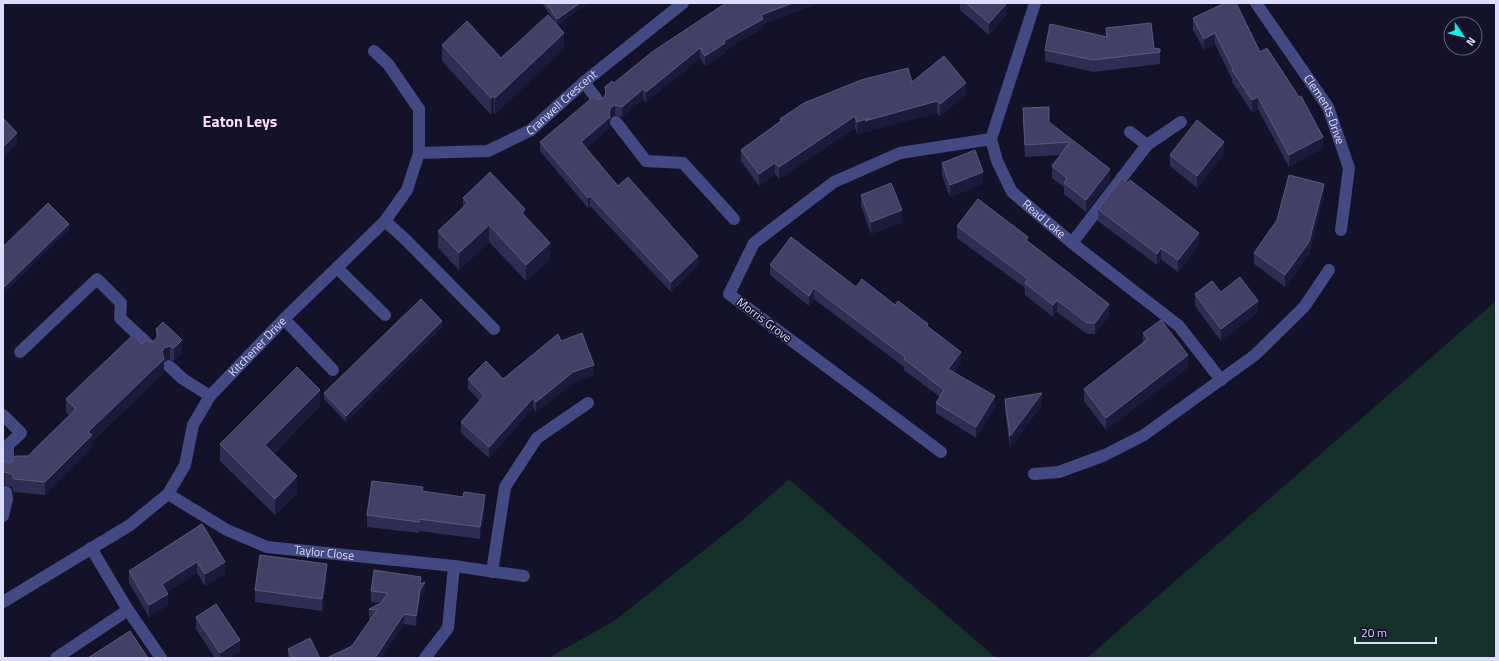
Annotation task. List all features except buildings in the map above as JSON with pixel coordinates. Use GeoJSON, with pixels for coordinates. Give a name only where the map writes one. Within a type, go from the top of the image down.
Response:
{"type":"FeatureCollection","features":[{"type":"Feature","properties":{"kind":"street","name":"Cranwell Crescent"},"geometry":{"type":"LineString","coordinates":[[419,153],[488,151],[531,130],[584,82],[683,3]]}},
{"type":"Feature","properties":{"kind":"street"},"geometry":{"type":"LineString","coordinates":[[991,139],[1035,3]]}},
{"type":"Feature","properties":{"kind":"street","name":"Clements Drive"},"geometry":{"type":"LineString","coordinates":[[1256,3],[1328,107],[1349,168],[1341,230]]}},
{"type":"Feature","properties":{"kind":"street","name":"Kitchener Drive"},"geometry":{"type":"LineString","coordinates":[[3,602],[130,525],[168,494],[185,465],[193,425],[210,396],[284,319],[385,221],[407,190],[419,153],[419,109],[388,64],[374,51]]}},
{"type":"Feature","properties":{"kind":"street"},"geometry":{"type":"LineString","coordinates":[[584,82],[599,102]]}},
{"type":"Feature","properties":{"kind":"street"},"geometry":{"type":"LineString","coordinates":[[616,122],[646,161],[683,163],[734,219]]}},
{"type":"Feature","properties":{"kind":"street"},"geometry":{"type":"LineString","coordinates":[[1072,243],[1147,145],[1181,122]]}},
{"type":"Feature","properties":{"kind":"street"},"geometry":{"type":"LineString","coordinates":[[1130,132],[1147,145]]}},
{"type":"Feature","properties":{"kind":"street","name":"Read Loke"},"geometry":{"type":"LineString","coordinates":[[991,139],[997,161],[1012,192],[1072,243],[1179,326],[1221,380]]}},
{"type":"Feature","properties":{"kind":"street","name":"Morris Grove"},"geometry":{"type":"LineString","coordinates":[[942,452],[729,294],[754,243],[834,182],[900,154],[991,139]]}},
{"type":"Feature","properties":{"kind":"street"},"geometry":{"type":"LineString","coordinates":[[385,221],[405,239],[494,329]]}},
{"type":"Feature","properties":{"kind":"street"},"geometry":{"type":"LineString","coordinates":[[337,268],[385,315]]}},
{"type":"Feature","properties":{"kind":"street"},"geometry":{"type":"LineString","coordinates":[[1034,474],[1059,472],[1111,452],[1144,435],[1255,355],[1304,307],[1329,270]]}},
{"type":"Feature","properties":{"kind":"street"},"geometry":{"type":"LineString","coordinates":[[20,352],[97,279],[121,303],[120,318],[151,347]]}},
{"type":"Feature","properties":{"kind":"street"},"geometry":{"type":"LineString","coordinates":[[284,319],[333,370]]}},
{"type":"Feature","properties":{"kind":"street"},"geometry":{"type":"LineString","coordinates":[[169,366],[183,379],[210,396]]}},
{"type":"Feature","properties":{"kind":"street"},"geometry":{"type":"LineString","coordinates":[[492,572],[505,488],[537,438],[588,403]]}},
{"type":"Feature","properties":{"kind":"street"},"geometry":{"type":"LineString","coordinates":[[3,415],[21,433],[8,445],[8,468]]}},
{"type":"Feature","properties":{"kind":"street"},"geometry":{"type":"LineString","coordinates":[[3,516],[7,498],[6,492]]}},
{"type":"Feature","properties":{"kind":"street","name":"Taylor Close"},"geometry":{"type":"LineString","coordinates":[[168,494],[227,530],[267,547],[454,566],[524,576]]}},
{"type":"Feature","properties":{"kind":"street"},"geometry":{"type":"LineString","coordinates":[[91,548],[128,610],[161,658]]}},
{"type":"Feature","properties":{"kind":"street"},"geometry":{"type":"LineString","coordinates":[[425,658],[448,628],[454,566]]}},
{"type":"Feature","properties":{"kind":"street"},"geometry":{"type":"LineString","coordinates":[[56,658],[128,610]]}},
{"type":"Feature","properties":{"kind":"green space"},"geometry":{"type":"Polygon","coordinates":[[[1496,301],[1496,658],[1087,658],[1496,301]]]}},
{"type":"Feature","properties":{"kind":"green space"},"geometry":{"type":"Polygon","coordinates":[[[789,479],[996,658],[548,658],[614,621],[745,518],[789,479]]]}},
{"type":"Feature","properties":{"kind":"district","name":"Eaton Leys"},"geometry":{"type":"Point","coordinates":[240,121]}}]}
